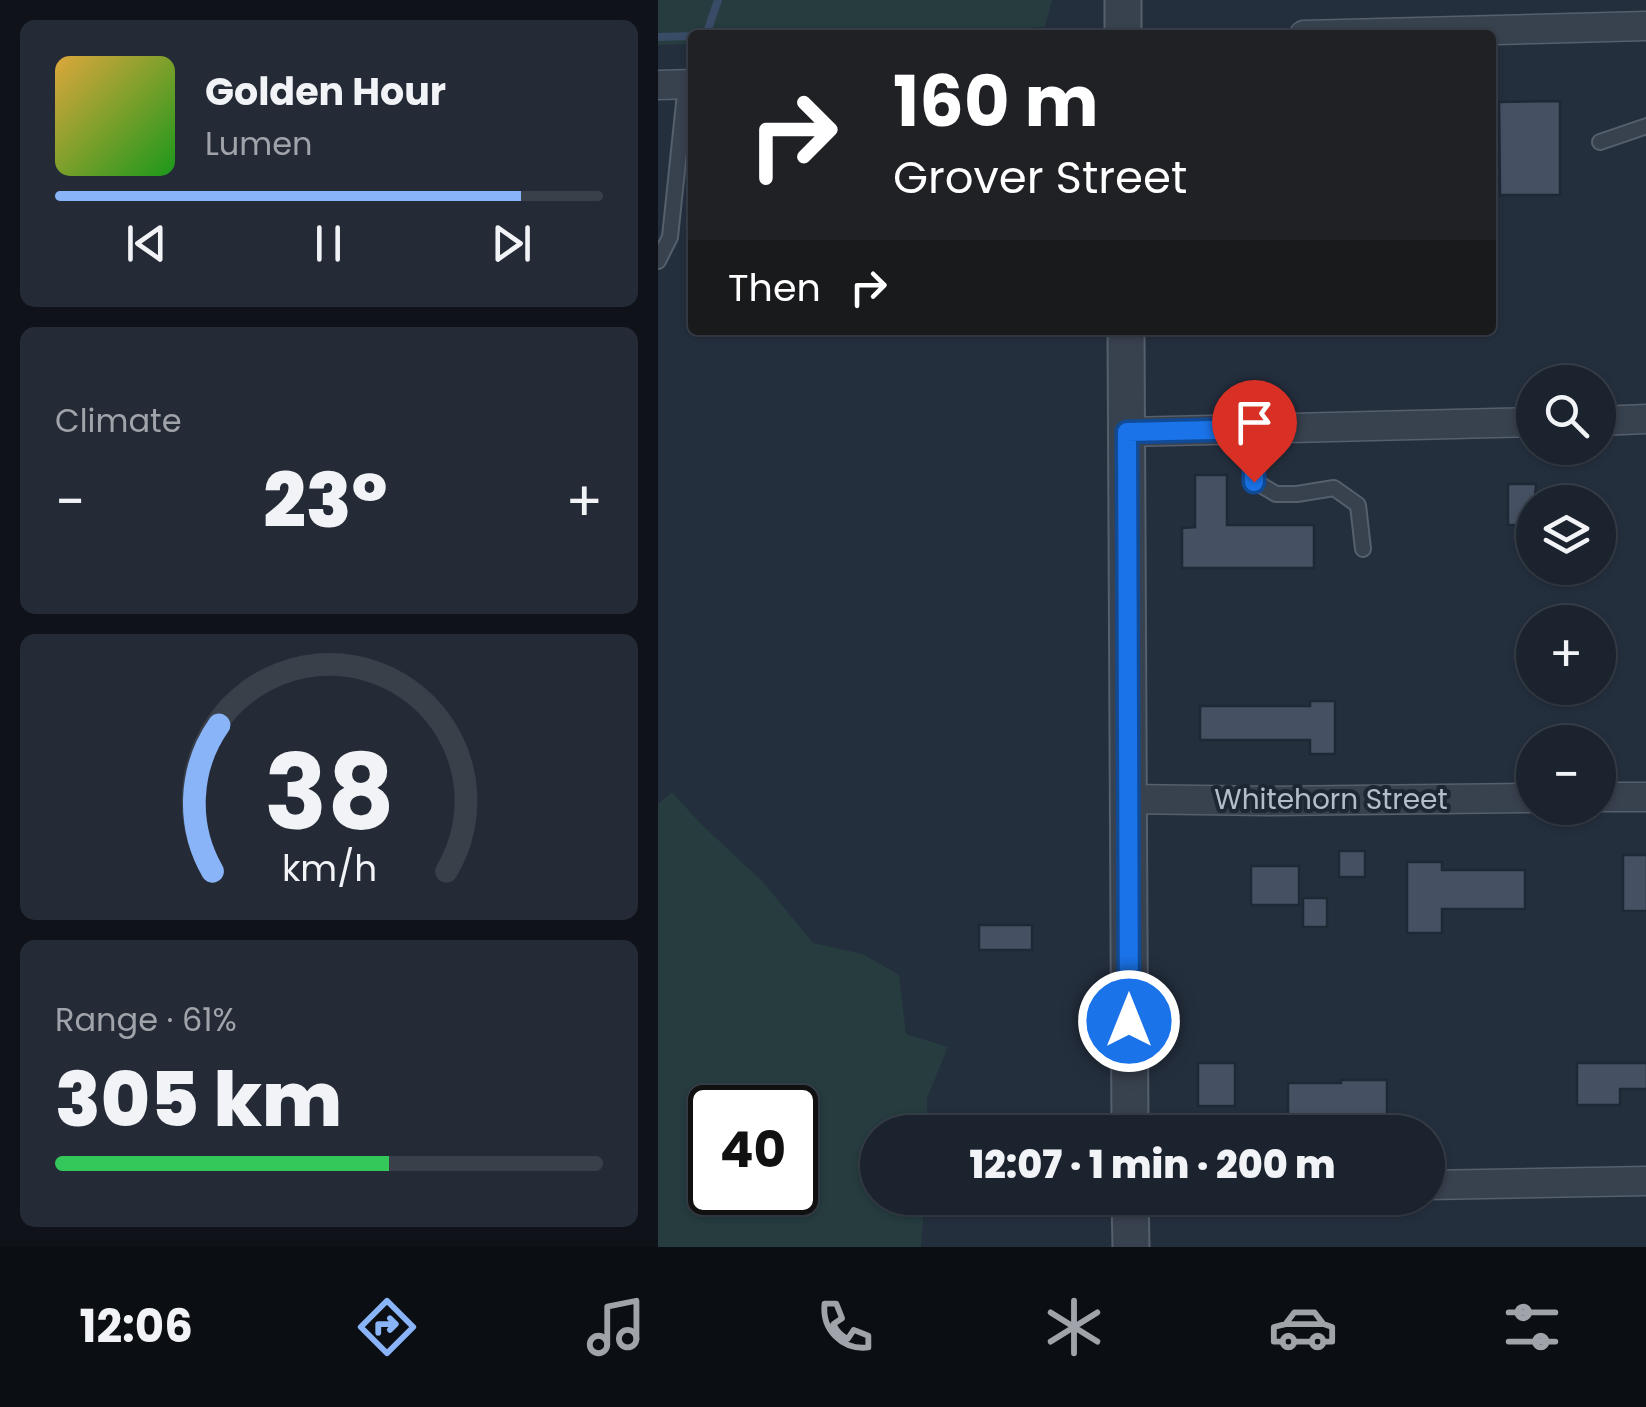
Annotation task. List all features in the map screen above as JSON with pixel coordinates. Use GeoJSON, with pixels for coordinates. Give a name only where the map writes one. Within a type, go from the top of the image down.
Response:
{"type":"FeatureCollection","features":[{"type":"Feature","properties":{"kind":"street"},"geometry":{"type":"LineString","coordinates":[[1122,0],[1122,30]]}},
{"type":"Feature","properties":{"kind":"street"},"geometry":{"type":"LineString","coordinates":[[1494,30],[1646,26]]}},
{"type":"Feature","properties":{"kind":"street"},"geometry":{"type":"LineString","coordinates":[[1126,335],[1130,1115]]}},
{"type":"Feature","properties":{"kind":"street"},"geometry":{"type":"LineString","coordinates":[[1616,421],[1646,420]]}},
{"type":"Feature","properties":{"kind":"street"},"geometry":{"type":"LineString","coordinates":[[1127,432],[1516,422]]}},
{"type":"Feature","properties":{"kind":"street"},"geometry":{"type":"LineString","coordinates":[[1616,797],[1646,796]]}},
{"type":"Feature","properties":{"kind":"street","name":"Whitehorn Street"},"geometry":{"type":"LineString","coordinates":[[1128,798],[1516,798]]}},
{"type":"Feature","properties":{"kind":"street"},"geometry":{"type":"LineString","coordinates":[[1445,1185],[1646,1180]]}},
{"type":"Feature","properties":{"kind":"street"},"geometry":{"type":"LineString","coordinates":[[1130,1215],[1131,1247]]}},
{"type":"Feature","properties":{"kind":"lane"},"geometry":{"type":"LineString","coordinates":[[658,260],[670,238],[679,85]]}},
{"type":"Feature","properties":{"kind":"lane"},"geometry":{"type":"LineString","coordinates":[[1600,142],[1646,126]]}},
{"type":"Feature","properties":{"kind":"lane"},"geometry":{"type":"LineString","coordinates":[[1253,429],[1254,482],[1276,494],[1334,488],[1358,505],[1363,549]]}},
{"type":"Feature","properties":{"kind":"green space"},"geometry":{"type":"Polygon","coordinates":[[[658,0],[1052,0],[1045,27],[688,30],[688,44],[658,45],[658,0]]]}},
{"type":"Feature","properties":{"kind":"green space"},"geometry":{"type":"Polygon","coordinates":[[[672,792],[763,882],[813,943],[863,954],[899,975],[906,1034],[948,1047],[927,1098],[927,1115],[860,1115],[860,1215],[924,1215],[921,1247],[658,1247],[658,804],[672,792]]]}},
{"type":"Feature","properties":{"kind":"building"},"geometry":{"type":"Polygon","coordinates":[[[1560,101],[1560,195],[1500,195],[1499,102],[1560,101]]]}},
{"type":"Feature","properties":{"kind":"building"},"geometry":{"type":"Polygon","coordinates":[[[1195,475],[1227,475],[1227,525],[1314,525],[1314,568],[1182,568],[1182,528],[1195,527],[1195,475]]]}},
{"type":"Feature","properties":{"kind":"building"},"geometry":{"type":"Polygon","coordinates":[[[1508,484],[1536,484],[1516,485],[1516,525],[1508,525],[1508,484]]]}},
{"type":"Feature","properties":{"kind":"building"},"geometry":{"type":"Polygon","coordinates":[[[1310,701],[1335,701],[1335,754],[1310,754],[1310,740],[1200,740],[1200,706],[1310,706],[1310,701]]]}},
{"type":"Feature","properties":{"kind":"building"},"geometry":{"type":"Polygon","coordinates":[[[1339,851],[1365,851],[1365,877],[1339,877],[1339,851]]]}},
{"type":"Feature","properties":{"kind":"building"},"geometry":{"type":"Polygon","coordinates":[[[1623,855],[1647,855],[1647,911],[1623,911],[1623,855]]]}},
{"type":"Feature","properties":{"kind":"building"},"geometry":{"type":"Polygon","coordinates":[[[1407,862],[1442,862],[1442,870],[1525,870],[1525,909],[1442,909],[1442,933],[1407,933],[1407,862]]]}},
{"type":"Feature","properties":{"kind":"building"},"geometry":{"type":"Polygon","coordinates":[[[1251,866],[1299,866],[1299,905],[1251,905],[1251,866]]]}},
{"type":"Feature","properties":{"kind":"building"},"geometry":{"type":"Polygon","coordinates":[[[1303,898],[1327,898],[1327,927],[1303,927],[1303,898]]]}},
{"type":"Feature","properties":{"kind":"building"},"geometry":{"type":"Polygon","coordinates":[[[979,925],[1032,925],[1032,950],[979,950],[979,925]]]}},
{"type":"Feature","properties":{"kind":"building"},"geometry":{"type":"Polygon","coordinates":[[[1198,1063],[1235,1063],[1235,1106],[1198,1106],[1198,1063]]]}},
{"type":"Feature","properties":{"kind":"building"},"geometry":{"type":"Polygon","coordinates":[[[1577,1063],[1647,1063],[1647,1089],[1620,1089],[1620,1105],[1577,1105],[1577,1063]]]}},
{"type":"Feature","properties":{"kind":"building"},"geometry":{"type":"Polygon","coordinates":[[[1387,1080],[1387,1115],[1288,1115],[1288,1083],[1387,1080]]]}},
{"type":"Feature","properties":{"kind":"waterway"},"geometry":{"type":"LineString","coordinates":[[708,30],[718,0]]}},
{"type":"Feature","properties":{"kind":"waterway"},"geometry":{"type":"LineString","coordinates":[[658,37],[688,36]]}},
{"type":"Feature","properties":{"kind":"route"},"geometry":{"type":"LineString","coordinates":[[1129,1021],[1127,432],[1253,429],[1254,482]]}}]}
